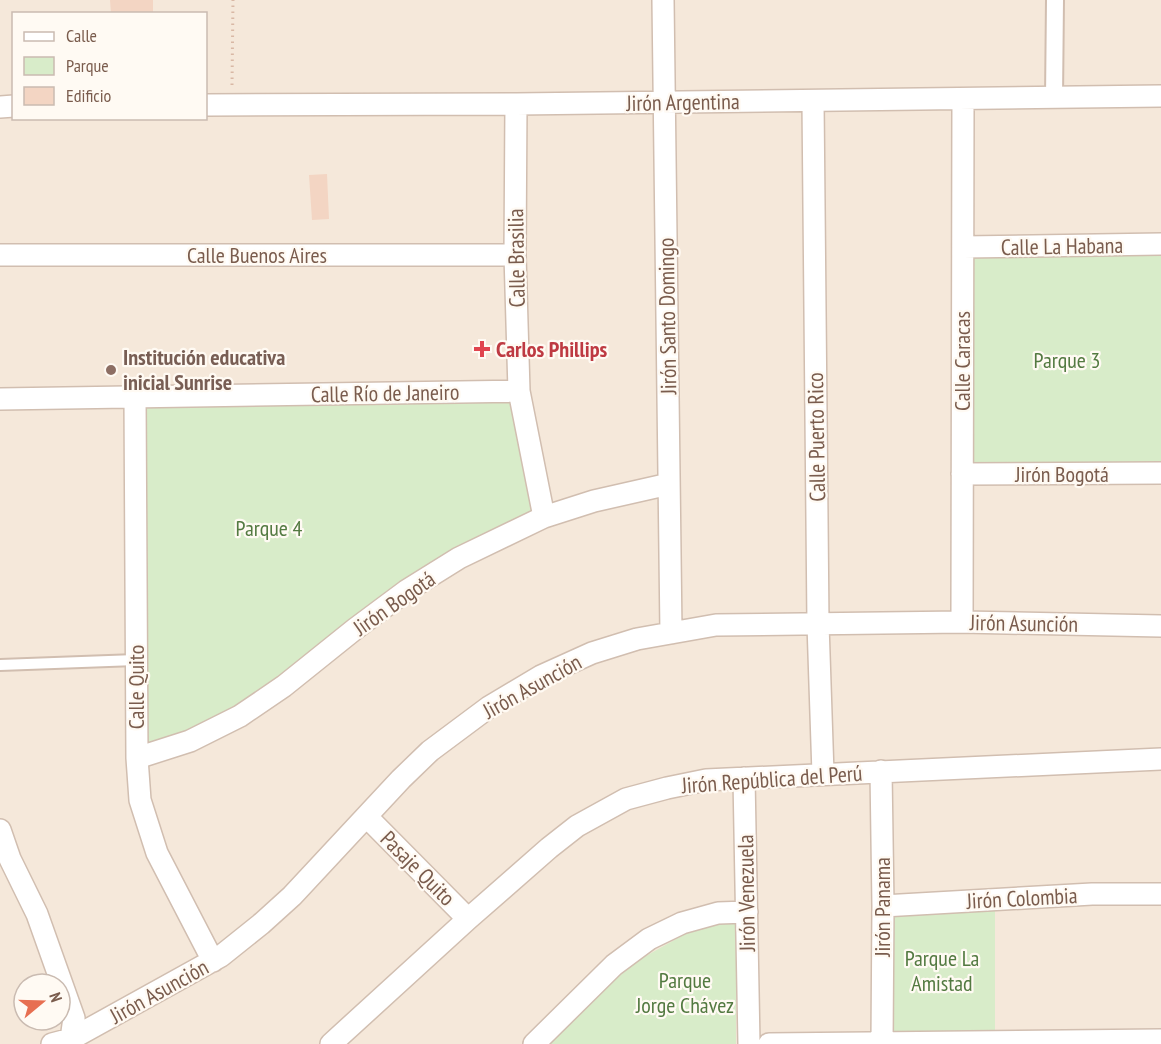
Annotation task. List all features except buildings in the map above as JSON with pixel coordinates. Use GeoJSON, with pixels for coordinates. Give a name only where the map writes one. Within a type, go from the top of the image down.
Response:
{"type":"FeatureCollection","features":[{"type":"Feature","properties":{"kind":"street","name":"Jirón Santo Domingo"},"geometry":{"type":"LineString","coordinates":[[663,0],[671,633]]}},
{"type":"Feature","properties":{"kind":"street"},"geometry":{"type":"LineString","coordinates":[[1054,98],[1055,0]]}},
{"type":"Feature","properties":{"kind":"street","name":"Jirón Argentina"},"geometry":{"type":"LineString","coordinates":[[207,105],[516,104],[1161,96]]}},
{"type":"Feature","properties":{"kind":"street","name":"Calle Caracas"},"geometry":{"type":"LineString","coordinates":[[962,622],[963,99]]}},
{"type":"Feature","properties":{"kind":"street","name":"Calle Puerto Rico"},"geometry":{"type":"LineString","coordinates":[[813,101],[818,624],[824,774]]}},
{"type":"Feature","properties":{"kind":"street","name":"Calle Brasilia"},"geometry":{"type":"LineString","coordinates":[[516,104],[515,255],[519,390],[544,517]]}},
{"type":"Feature","properties":{"kind":"street","name":"Calle La Habana"},"geometry":{"type":"LineString","coordinates":[[963,247],[1161,244]]}},
{"type":"Feature","properties":{"kind":"street","name":"Calle Buenos Aires"},"geometry":{"type":"LineString","coordinates":[[0,255],[515,255]]}},
{"type":"Feature","properties":{"kind":"street","name":"Calle Río de Janeiro"},"geometry":{"type":"LineString","coordinates":[[0,399],[519,390]]}},
{"type":"Feature","properties":{"kind":"street","name":"Calle Quito"},"geometry":{"type":"LineString","coordinates":[[135,396],[137,758],[140,800],[157,853],[213,961]]}},
{"type":"Feature","properties":{"kind":"street","name":"Jirón Bogotá"},"geometry":{"type":"LineString","coordinates":[[962,474],[1161,473]]}},
{"type":"Feature","properties":{"kind":"street","name":"Jirón Bogotá"},"geometry":{"type":"LineString","coordinates":[[137,758],[190,741],[240,716],[284,686],[406,591],[459,558],[544,517],[594,501],[669,484]]}},
{"type":"Feature","properties":{"kind":"street","name":"Jirón Asunción"},"geometry":{"type":"LineString","coordinates":[[66,1042],[221,956],[292,896],[430,751],[489,707],[542,676],[592,653],[637,639],[716,625],[962,622],[1161,626]]}},
{"type":"Feature","properties":{"kind":"street","name":"Jirón República del Perú"},"geometry":{"type":"LineString","coordinates":[[330,1044],[549,848],[578,826],[627,799],[706,780],[1161,759]]}},
{"type":"Feature","properties":{"kind":"street","name":"Jirón Panama"},"geometry":{"type":"LineString","coordinates":[[881,771],[882,1043]]}},
{"type":"Feature","properties":{"kind":"street","name":"Jirón Venezuela"},"geometry":{"type":"LineString","coordinates":[[744,778],[748,1044]]}},
{"type":"Feature","properties":{"kind":"street","name":"Pasaje Quito"},"geometry":{"type":"LineString","coordinates":[[367,817],[468,919]]}},
{"type":"Feature","properties":{"kind":"street"},"geometry":{"type":"LineString","coordinates":[[0,830],[10,859],[37,914],[74,1018],[66,1042]]}},
{"type":"Feature","properties":{"kind":"street","name":"Jirón Colombia"},"geometry":{"type":"LineString","coordinates":[[883,906],[1092,894],[1161,894]]}},
{"type":"Feature","properties":{"kind":"street"},"geometry":{"type":"LineString","coordinates":[[534,1044],[614,965],[649,939],[682,923],[718,913],[747,912]]}},
{"type":"Feature","properties":{"kind":"street"},"geometry":{"type":"LineString","coordinates":[[769,1044],[1161,1040]]}},
{"type":"Feature","properties":{"kind":"lane"},"geometry":{"type":"LineString","coordinates":[[0,664],[136,660]]}},
{"type":"Feature","properties":{"kind":"path"},"geometry":{"type":"LineString","coordinates":[[231,105],[233,0]]}},
{"type":"Feature","properties":{"kind":"shaded area"},"geometry":{"type":"Polygon","coordinates":[[[0,0],[1161,0],[1161,1044],[0,1044],[0,0]]]}},
{"type":"Feature","properties":{"kind":"green space","name":"Parque 3"},"geometry":{"type":"Polygon","coordinates":[[[1161,254],[1161,464],[973,463],[972,256],[1161,254]]]}},
{"type":"Feature","properties":{"kind":"green space","name":"Parque 4"},"geometry":{"type":"Polygon","coordinates":[[[513,400],[532,511],[352,622],[242,703],[191,732],[145,747],[143,405],[513,400]]]}},
{"type":"Feature","properties":{"kind":"green space","name":"Parque La Amistad"},"geometry":{"type":"Polygon","coordinates":[[[995,906],[995,1033],[889,1035],[888,912],[995,906]]]}},
{"type":"Feature","properties":{"kind":"green space","name":"Parque Jorge Chávez"},"geometry":{"type":"Polygon","coordinates":[[[736,919],[736,1044],[548,1044],[584,1006],[637,961],[685,934],[736,919]]]}},
{"type":"Feature","properties":{"kind":"place","name":"Carlos Phillips"},"geometry":{"type":"Point","coordinates":[482,349]}},
{"type":"Feature","properties":{"kind":"place","name":"Institución educativa inicial Sunrise"},"geometry":{"type":"Point","coordinates":[111,370]}}]}
